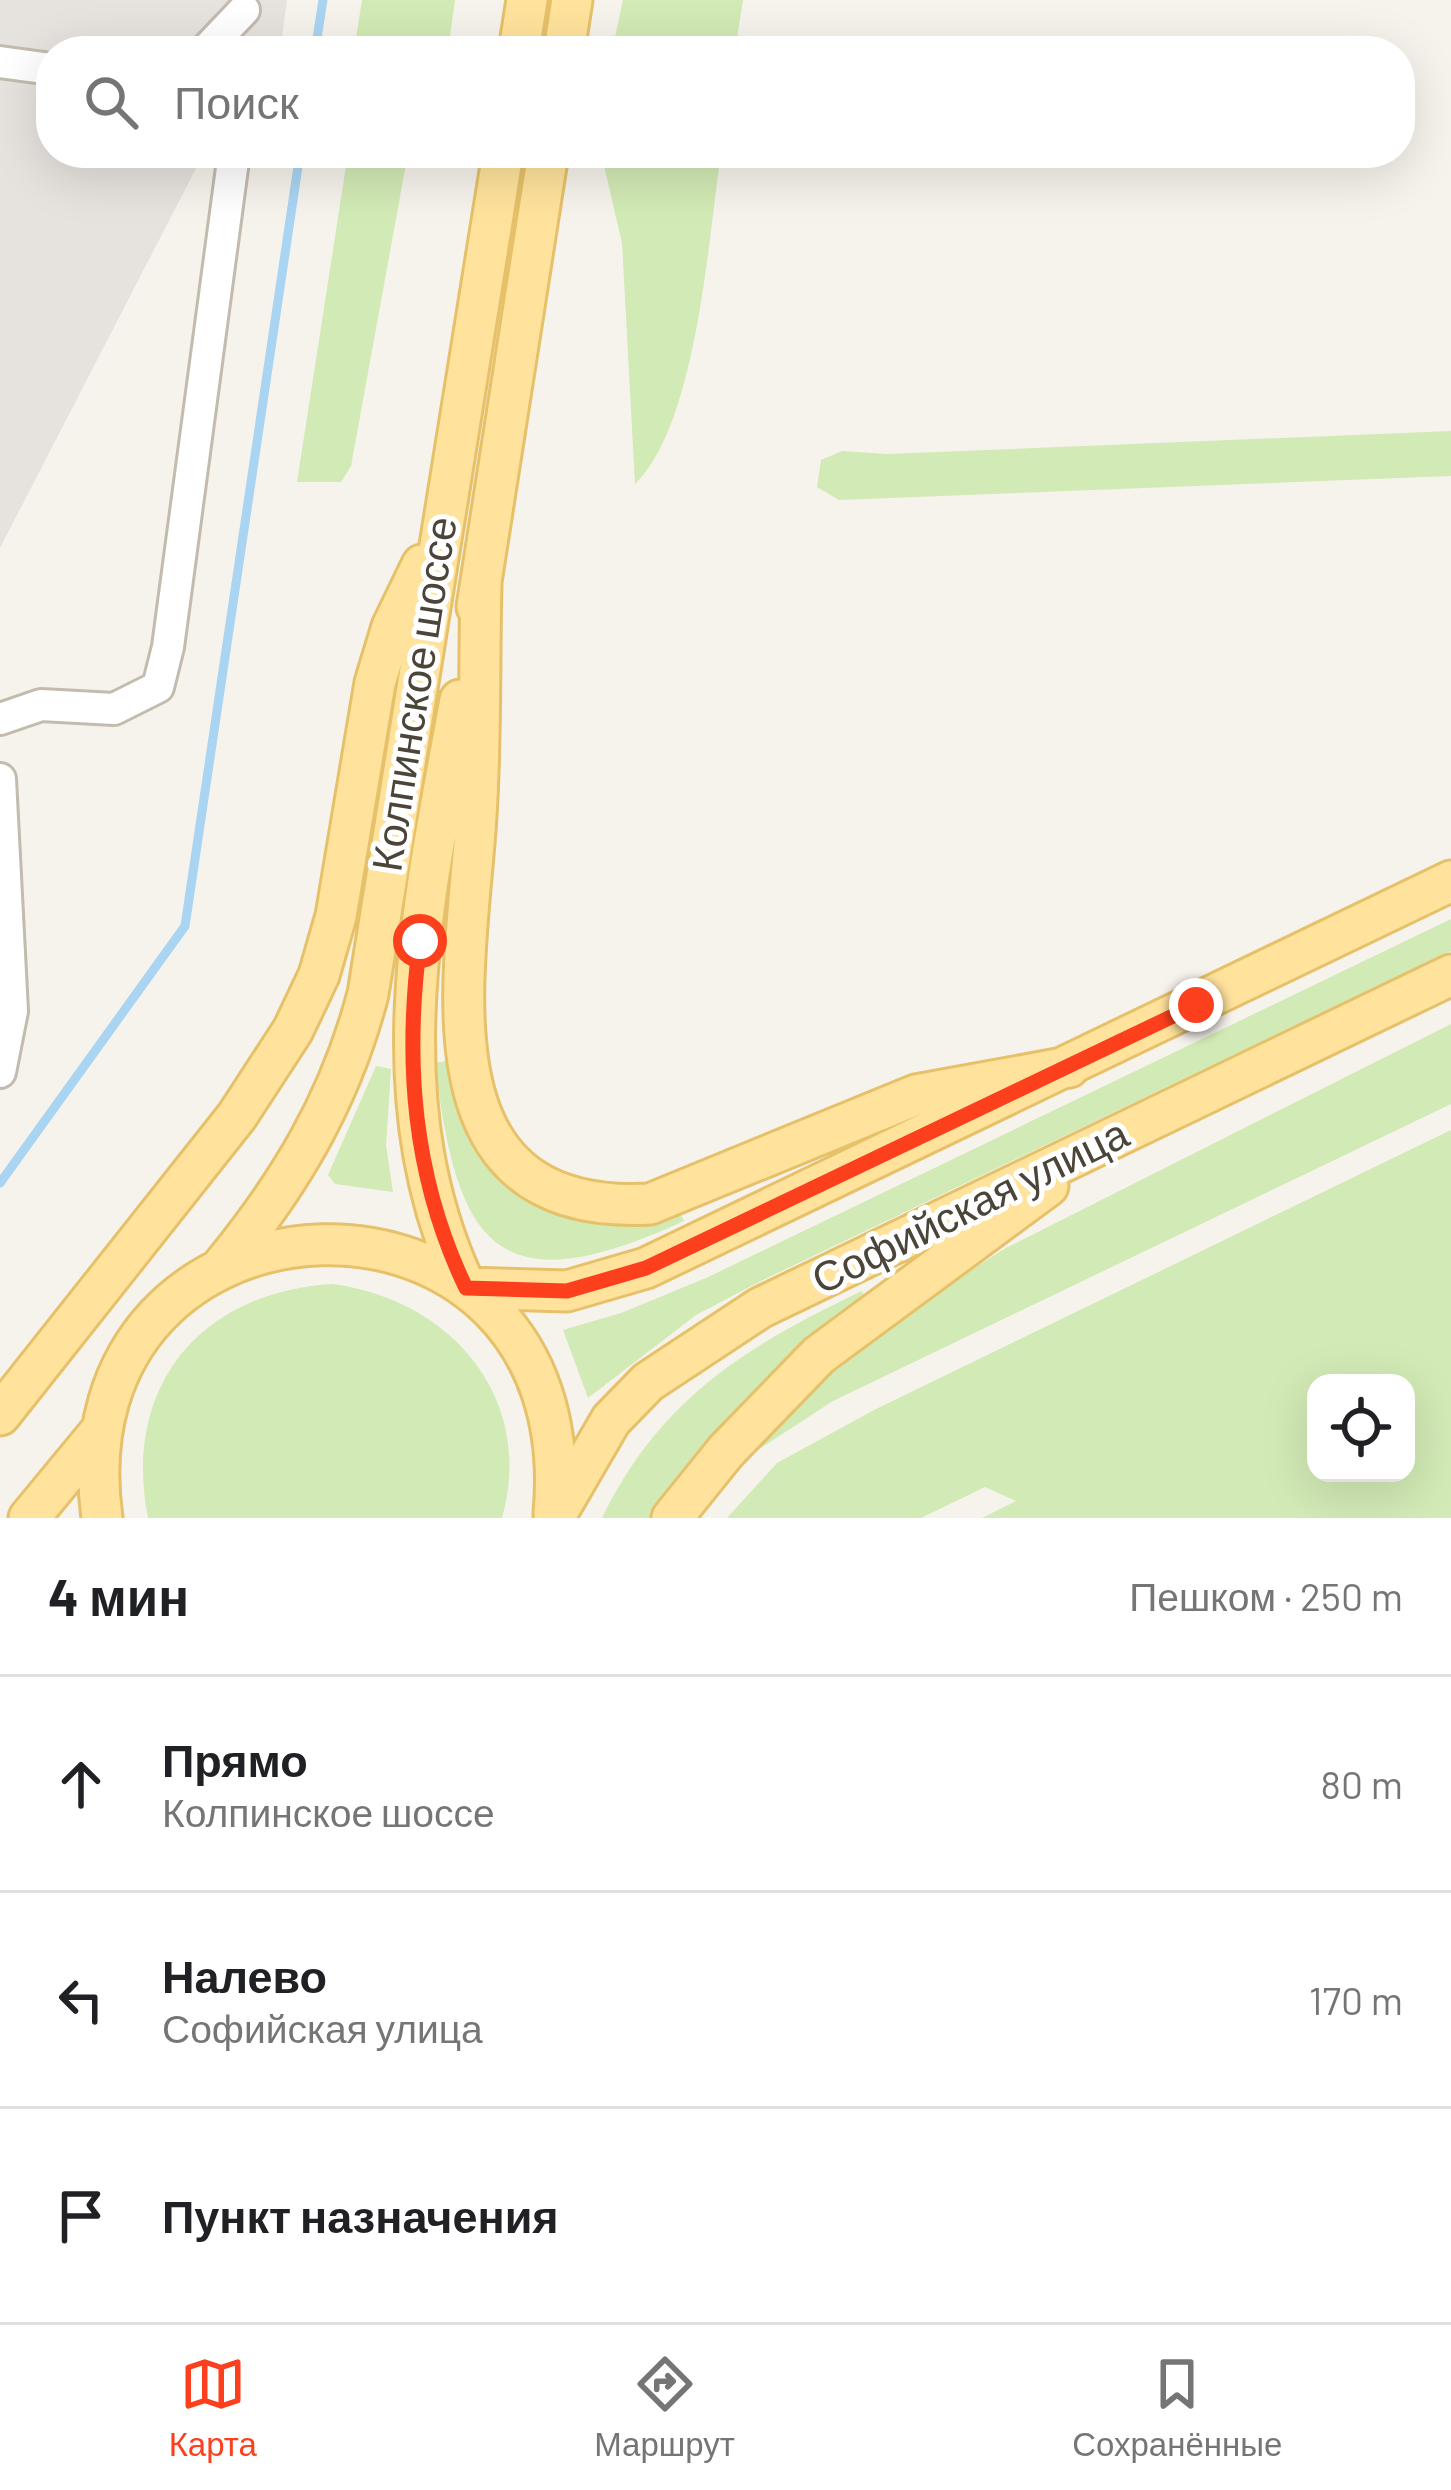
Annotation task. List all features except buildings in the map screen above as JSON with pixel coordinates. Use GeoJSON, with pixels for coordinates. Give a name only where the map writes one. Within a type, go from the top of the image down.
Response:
{"type":"FeatureCollection","features":[{"type":"Feature","properties":{"kind":"main road"},"geometry":{"type":"LineString","coordinates":[[521,36],[526,0]]}},
{"type":"Feature","properties":{"kind":"main road"},"geometry":{"type":"LineString","coordinates":[[566,36],[572,0]]}},
{"type":"Feature","properties":{"kind":"main road","name":"Колпинское шоссе"},"geometry":{"type":"LineString","coordinates":[[102,1518],[97,1481],[100,1432],[128,1357],[153,1322],[220,1269],[298,1166],[353,1050],[368,994],[500,168]]}},
{"type":"Feature","properties":{"kind":"main road","name":"Колпинское шоссе"},"geometry":{"type":"LineString","coordinates":[[466,1288],[430,1201],[418,1140],[412,1065],[415,978],[546,168]]}},
{"type":"Feature","properties":{"kind":"main road"},"geometry":{"type":"LineString","coordinates":[[0,1415],[237,1116],[293,1030],[319,975],[336,916],[375,683],[392,627],[440,527]]}},
{"type":"Feature","properties":{"kind":"main road"},"geometry":{"type":"LineString","coordinates":[[481,585],[477,810],[461,993],[463,1050],[469,1085],[485,1122],[521,1168],[572,1196],[614,1206],[650,1204],[916,1095],[1069,1067]]}},
{"type":"Feature","properties":{"kind":"main road","name":"Софийская улица"},"geometry":{"type":"LineString","coordinates":[[466,1288],[567,1291],[627,1274],[710,1240],[1451,881]]}},
{"type":"Feature","properties":{"kind":"main road","name":"Софийская улица"},"geometry":{"type":"LineString","coordinates":[[554,1518],[611,1420],[648,1382],[760,1308],[1451,975]]}},
{"type":"Feature","properties":{"kind":"main road"},"geometry":{"type":"LineString","coordinates":[[672,1518],[726,1451],[819,1355],[879,1308],[971,1248],[1104,1142]]}},
{"type":"Feature","properties":{"kind":"main road","name":"Колпинское шоссе"},"geometry":{"type":"LineString","coordinates":[[220,1269],[302,1243],[346,1242],[409,1257],[466,1288],[504,1323],[533,1366],[559,1466],[554,1518]]}},
{"type":"Feature","properties":{"kind":"main road"},"geometry":{"type":"LineString","coordinates":[[29,1518],[100,1432]]}},
{"type":"Feature","properties":{"kind":"lane"},"geometry":{"type":"LineString","coordinates":[[218,36],[245,5]]}},
{"type":"Feature","properties":{"kind":"lane"},"geometry":{"type":"LineString","coordinates":[[244,36],[245,5]]}},
{"type":"Feature","properties":{"kind":"lane"},"geometry":{"type":"LineString","coordinates":[[0,62],[36,67]]}},
{"type":"Feature","properties":{"kind":"lane"},"geometry":{"type":"LineString","coordinates":[[0,719],[40,705],[114,709],[158,687],[232,168]]}},
{"type":"Feature","properties":{"kind":"lane"},"geometry":{"type":"LineString","coordinates":[[0,779],[12,1011],[0,1072]]}},
{"type":"Feature","properties":{"kind":"shaded area"},"geometry":{"type":"Polygon","coordinates":[[[0,0],[287,0],[282,36],[36,36],[36,168],[196,168],[0,548],[0,0]]]}},
{"type":"Feature","properties":{"kind":"green space"},"geometry":{"type":"Polygon","coordinates":[[[362,0],[455,0],[450,36],[356,36],[362,0]]]}},
{"type":"Feature","properties":{"kind":"green space"},"geometry":{"type":"Polygon","coordinates":[[[623,0],[743,0],[737,36],[615,36],[623,0]]]}},
{"type":"Feature","properties":{"kind":"green space"},"geometry":{"type":"Polygon","coordinates":[[[346,168],[405,168],[351,466],[341,482],[297,482],[346,168]]]}},
{"type":"Feature","properties":{"kind":"green space"},"geometry":{"type":"Polygon","coordinates":[[[604,168],[719,168],[686,376],[656,456],[635,484],[622,243],[604,168]]]}},
{"type":"Feature","properties":{"kind":"green space"},"geometry":{"type":"Polygon","coordinates":[[[1451,431],[1451,476],[839,500],[817,487],[821,460],[842,451],[887,454],[1451,431]]]}},
{"type":"Feature","properties":{"kind":"green space"},"geometry":{"type":"Polygon","coordinates":[[[1451,919],[1451,951],[763,1280],[696,1315],[588,1398],[563,1330],[621,1313],[706,1278],[1451,919]]]}},
{"type":"Feature","properties":{"kind":"green space"},"geometry":{"type":"Polygon","coordinates":[[[1451,1024],[1451,1104],[833,1401],[747,1457],[762,1432],[880,1326],[1006,1248],[1451,1024]]]}},
{"type":"Feature","properties":{"kind":"green space"},"geometry":{"type":"Polygon","coordinates":[[[446,1061],[464,1117],[484,1151],[679,1210],[684,1221],[620,1247],[568,1259],[528,1257],[497,1243],[474,1216],[457,1177],[435,1063],[446,1061]]]}},
{"type":"Feature","properties":{"kind":"green space"},"geometry":{"type":"Polygon","coordinates":[[[376,1066],[391,1069],[386,1145],[393,1192],[335,1184],[328,1175],[376,1066]]]}},
{"type":"Feature","properties":{"kind":"green space"},"geometry":{"type":"Polygon","coordinates":[[[1451,1130],[1451,1518],[982,1518],[1016,1501],[985,1487],[921,1518],[727,1518],[777,1463],[874,1410],[1451,1130]]]}},
{"type":"Feature","properties":{"kind":"green space"},"geometry":{"type":"Polygon","coordinates":[[[332,1284],[374,1293],[413,1310],[446,1332],[474,1361],[494,1394],[506,1432],[509,1474],[502,1518],[148,1518],[143,1471],[147,1427],[160,1389],[181,1355],[209,1327],[244,1306],[285,1291],[332,1284]]]}},
{"type":"Feature","properties":{"kind":"green space"},"geometry":{"type":"Polygon","coordinates":[[[862,1291],[866,1299],[722,1431],[653,1518],[602,1518],[651,1440],[710,1380],[781,1333],[862,1291]]]}},
{"type":"Feature","properties":{"kind":"waterway"},"geometry":{"type":"LineString","coordinates":[[317,36],[323,0]]}},
{"type":"Feature","properties":{"kind":"waterway"},"geometry":{"type":"LineString","coordinates":[[0,1183],[185,926],[298,168]]}},
{"type":"Feature","properties":{"kind":"route"},"geometry":{"type":"LineString","coordinates":[[420,941],[412,1065],[418,1140],[430,1201],[466,1288],[528,1294],[567,1291],[646,1268],[1196,1005]]}}]}
